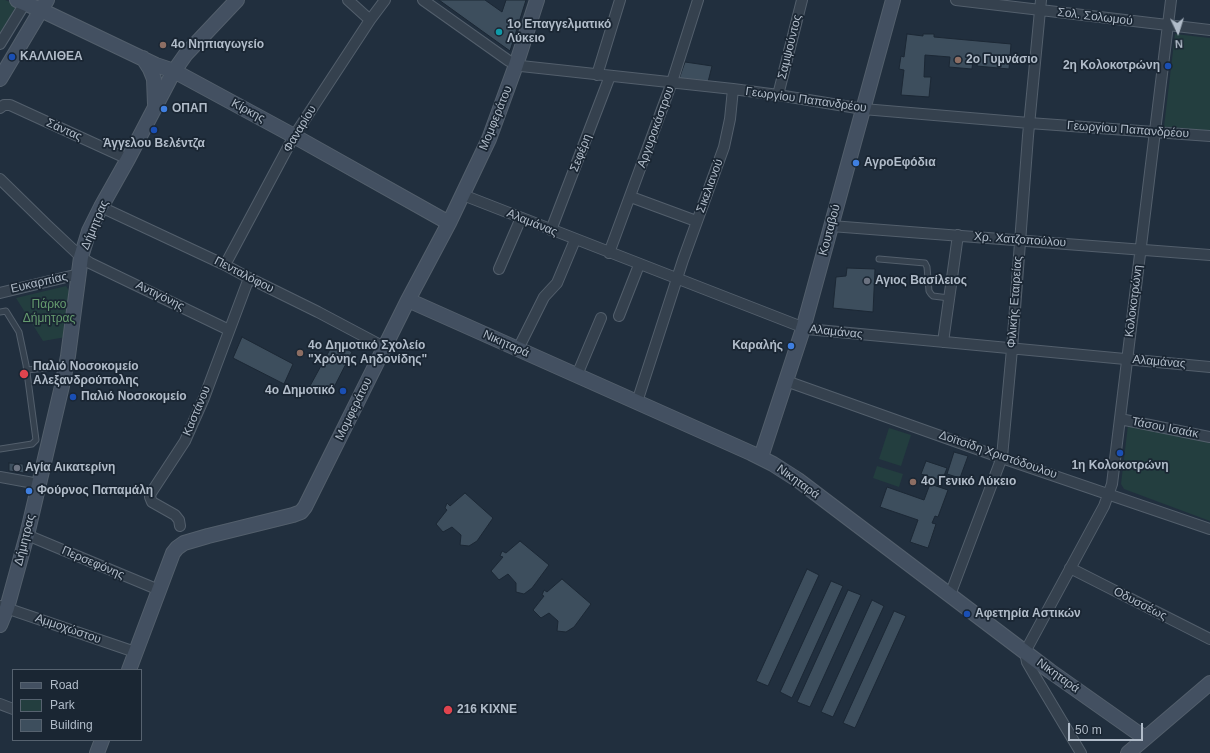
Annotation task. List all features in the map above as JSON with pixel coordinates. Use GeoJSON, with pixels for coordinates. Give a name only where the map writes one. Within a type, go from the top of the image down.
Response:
{"type":"FeatureCollection","features":[{"type":"Feature","properties":{"kind":"street"},"geometry":{"type":"LineString","coordinates":[[348,0],[370,20]]}},
{"type":"Feature","properties":{"kind":"street","name":"Φαναρίου"},"geometry":{"type":"LineString","coordinates":[[225,265],[294,136],[370,20],[385,0]]}},
{"type":"Feature","properties":{"kind":"street","name":"Γεωργίου Παπανδρέου"},"geometry":{"type":"LineString","coordinates":[[423,0],[509,62],[516,65],[733,89],[863,109],[1210,136]]}},
{"type":"Feature","properties":{"kind":"street","name":"Μομφεράτου"},"geometry":{"type":"LineString","coordinates":[[129,669],[173,553],[177,548],[184,543],[208,536],[293,515],[301,512],[305,507],[384,347],[449,223],[489,139],[516,65],[537,0]]}},
{"type":"Feature","properties":{"kind":"street"},"geometry":{"type":"LineString","coordinates":[[597,75],[620,0]]}},
{"type":"Feature","properties":{"kind":"street","name":"Αργυροκάστρου"},"geometry":{"type":"LineString","coordinates":[[609,253],[672,82],[698,0]]}},
{"type":"Feature","properties":{"kind":"street","name":"Σαμψούντος"},"geometry":{"type":"LineString","coordinates":[[778,95],[802,0]]}},
{"type":"Feature","properties":{"kind":"street","name":"Κουταβού"},"geometry":{"type":"LineString","coordinates":[[761,457],[803,328],[893,0]]}},
{"type":"Feature","properties":{"kind":"street","name":"Σολ. Σολωμού"},"geometry":{"type":"LineString","coordinates":[[956,0],[1040,5],[1168,26],[1210,30]]}},
{"type":"Feature","properties":{"kind":"street","name":"Κολοκοτρώνη"},"geometry":{"type":"LineString","coordinates":[[1025,652],[1104,506],[1112,481],[1171,0]]}},
{"type":"Feature","properties":{"kind":"street"},"geometry":{"type":"LineString","coordinates":[[0,44],[23,1]]}},
{"type":"Feature","properties":{"kind":"street","name":"Κίρκης"},"geometry":{"type":"LineString","coordinates":[[23,1],[44,5],[143,58],[174,71],[449,223]]}},
{"type":"Feature","properties":{"kind":"street","name":"Δήμητρας"},"geometry":{"type":"LineString","coordinates":[[0,625],[4,607],[27,535],[66,366],[79,274],[86,260],[89,231],[100,207],[128,159],[174,71],[186,54],[230,2]]}},
{"type":"Feature","properties":{"kind":"street"},"geometry":{"type":"LineString","coordinates":[[0,78],[44,5]]}},
{"type":"Feature","properties":{"kind":"street","name":"Φιλικής Εταιρείας"},"geometry":{"type":"LineString","coordinates":[[950,595],[1002,458],[1040,5]]}},
{"type":"Feature","properties":{"kind":"street"},"geometry":{"type":"LineString","coordinates":[[143,58],[154,79],[155,106]]}},
{"type":"Feature","properties":{"kind":"street","name":"Σεφέρη"},"geometry":{"type":"LineString","coordinates":[[551,230],[610,76]]}},
{"type":"Feature","properties":{"kind":"street","name":"Σικελιανού"},"geometry":{"type":"LineString","coordinates":[[636,402],[696,221],[724,147],[730,119],[733,89]]}},
{"type":"Feature","properties":{"kind":"street","name":"Σάντας"},"geometry":{"type":"LineString","coordinates":[[0,108],[4,105],[10,105],[128,159]]}},
{"type":"Feature","properties":{"kind":"street","name":"Αντιγόνης"},"geometry":{"type":"LineString","coordinates":[[0,179],[47,225],[86,260],[229,330]]}},
{"type":"Feature","properties":{"kind":"street","name":"Αλαμάνας"},"geometry":{"type":"LineString","coordinates":[[462,195],[676,280],[803,328],[817,331],[1210,366]]}},
{"type":"Feature","properties":{"kind":"street"},"geometry":{"type":"LineString","coordinates":[[631,196],[696,221]]}},
{"type":"Feature","properties":{"kind":"street","name":"Πενταλόφου"},"geometry":{"type":"LineString","coordinates":[[100,207],[225,265],[384,347]]}},
{"type":"Feature","properties":{"kind":"street"},"geometry":{"type":"LineString","coordinates":[[499,269],[521,218]]}},
{"type":"Feature","properties":{"kind":"street","name":"Χρ. Χατζοπούλου"},"geometry":{"type":"LineString","coordinates":[[831,226],[1210,255]]}},
{"type":"Feature","properties":{"kind":"street"},"geometry":{"type":"LineString","coordinates":[[943,342],[958,235]]}},
{"type":"Feature","properties":{"kind":"street"},"geometry":{"type":"LineString","coordinates":[[518,349],[544,297],[557,282],[575,240]]}},
{"type":"Feature","properties":{"kind":"street"},"geometry":{"type":"LineString","coordinates":[[619,316],[639,265]]}},
{"type":"Feature","properties":{"kind":"street","name":"Ευκαρπίας"},"geometry":{"type":"LineString","coordinates":[[0,293],[79,274]]}},
{"type":"Feature","properties":{"kind":"street","name":"Καστάνου"},"geometry":{"type":"LineString","coordinates":[[180,526],[179,520],[175,516],[152,502],[150,497],[151,493],[185,441],[204,398],[249,278]]}},
{"type":"Feature","properties":{"kind":"street","name":"Νικηταρά"},"geometry":{"type":"LineString","coordinates":[[408,300],[761,457],[773,464],[798,480],[1025,652],[1145,738]]}},
{"type":"Feature","properties":{"kind":"street"},"geometry":{"type":"LineString","coordinates":[[577,375],[601,318]]}},
{"type":"Feature","properties":{"kind":"street","name":"Δοϊτσίδη Χριστόδουλου"},"geometry":{"type":"LineString","coordinates":[[786,381],[1002,458],[1210,528]]}},
{"type":"Feature","properties":{"kind":"street","name":"Τάσου Ισαάκ"},"geometry":{"type":"LineString","coordinates":[[1120,419],[1210,437]]}},
{"type":"Feature","properties":{"kind":"street"},"geometry":{"type":"LineString","coordinates":[[0,477],[39,484]]}},
{"type":"Feature","properties":{"kind":"street","name":"Περσεφόνης"},"geometry":{"type":"LineString","coordinates":[[27,535],[159,590]]}},
{"type":"Feature","properties":{"kind":"street","name":"Οδυσσέως"},"geometry":{"type":"LineString","coordinates":[[1070,568],[1210,639]]}},
{"type":"Feature","properties":{"kind":"street","name":"Αμμοχώστου"},"geometry":{"type":"LineString","coordinates":[[4,607],[135,652]]}},
{"type":"Feature","properties":{"kind":"street"},"geometry":{"type":"LineString","coordinates":[[1025,652],[1031,669],[1081,753]]}},
{"type":"Feature","properties":{"kind":"street"},"geometry":{"type":"LineString","coordinates":[[1128,753],[1210,683]]}},
{"type":"Feature","properties":{"kind":"street"},"geometry":{"type":"LineString","coordinates":[[0,704],[12,709]]}},
{"type":"Feature","properties":{"kind":"street"},"geometry":{"type":"LineString","coordinates":[[97,753],[102,741]]}},
{"type":"Feature","properties":{"kind":"lane"},"geometry":{"type":"LineString","coordinates":[[879,259],[924,262],[927,267],[929,291],[931,294],[934,296],[949,298]]}},
{"type":"Feature","properties":{"kind":"lane"},"geometry":{"type":"LineString","coordinates":[[0,312],[6,311],[19,332],[27,370],[36,440],[32,444],[0,449]]}},
{"type":"Feature","properties":{"kind":"lane"},"geometry":{"type":"LineString","coordinates":[[27,370],[66,366]]}},
{"type":"Feature","properties":{"kind":"green space"},"geometry":{"type":"Polygon","coordinates":[[[0,0],[5,0],[18,5],[0,36],[0,0]]]}},
{"type":"Feature","properties":{"kind":"green space"},"geometry":{"type":"Polygon","coordinates":[[[1175,34],[1210,38],[1210,131],[1164,127],[1175,34]]]}},
{"type":"Feature","properties":{"kind":"green space","name":"Πάρκο Δήμητρας"},"geometry":{"type":"Polygon","coordinates":[[[66,286],[71,294],[66,337],[43,341],[16,298],[66,286]]]}},
{"type":"Feature","properties":{"kind":"green space"},"geometry":{"type":"Polygon","coordinates":[[[1128,425],[1210,441],[1210,521],[1124,489],[1121,484],[1128,425]]]}},
{"type":"Feature","properties":{"kind":"green space"},"geometry":{"type":"Polygon","coordinates":[[[889,428],[911,435],[901,466],[879,459],[889,428]]]}},
{"type":"Feature","properties":{"kind":"green space"},"geometry":{"type":"Polygon","coordinates":[[[877,466],[903,474],[899,487],[873,478],[877,466]]]}},
{"type":"Feature","properties":{"kind":"building","name":"1ο Επαγγελματικό Λύκειο"},"geometry":{"type":"Polygon","coordinates":[[[439,0],[485,0],[502,12],[506,0],[526,0],[510,51],[439,0]]]}},
{"type":"Feature","properties":{"kind":"building"},"geometry":{"type":"Polygon","coordinates":[[[907,34],[923,36],[923,34],[934,34],[934,37],[1011,44],[1009,69],[977,66],[978,60],[973,60],[972,69],[949,67],[950,57],[925,55],[924,77],[931,77],[929,97],[901,95],[904,70],[899,69],[901,56],[904,57],[907,34]]]}},
{"type":"Feature","properties":{"kind":"building"},"geometry":{"type":"Polygon","coordinates":[[[685,62],[712,66],[708,82],[679,79],[685,62]]]}},
{"type":"Feature","properties":{"kind":"building"},"geometry":{"type":"Polygon","coordinates":[[[847,268],[875,269],[873,312],[833,308],[836,277],[846,276],[847,268]]]}},
{"type":"Feature","properties":{"kind":"building"},"geometry":{"type":"Polygon","coordinates":[[[242,337],[293,364],[284,384],[233,358],[242,337]]]}},
{"type":"Feature","properties":{"kind":"building"},"geometry":{"type":"Polygon","coordinates":[[[334,342],[352,352],[329,397],[310,386],[334,342]]]}},
{"type":"Feature","properties":{"kind":"building"},"geometry":{"type":"Polygon","coordinates":[[[954,452],[968,456],[960,478],[947,474],[954,452]]]}},
{"type":"Feature","properties":{"kind":"building"},"geometry":{"type":"Polygon","coordinates":[[[926,461],[947,468],[942,481],[921,474],[926,461]]]}},
{"type":"Feature","properties":{"kind":"building"},"geometry":{"type":"Polygon","coordinates":[[[9,463],[23,464],[24,473],[9,471],[9,463]]]}},
{"type":"Feature","properties":{"kind":"building"},"geometry":{"type":"Polygon","coordinates":[[[930,484],[948,490],[938,517],[935,516],[932,523],[936,524],[928,548],[910,542],[918,520],[880,507],[887,487],[924,500],[930,484]]]}},
{"type":"Feature","properties":{"kind":"building"},"geometry":{"type":"Polygon","coordinates":[[[465,493],[493,518],[477,541],[469,546],[460,545],[461,535],[452,527],[443,532],[436,524],[447,510],[445,508],[447,503],[450,506],[465,493]]]}},
{"type":"Feature","properties":{"kind":"building"},"geometry":{"type":"Polygon","coordinates":[[[520,541],[549,565],[532,588],[524,594],[516,592],[516,583],[508,574],[499,580],[491,571],[503,557],[500,556],[502,551],[506,553],[520,541]]]}},
{"type":"Feature","properties":{"kind":"building"},"geometry":{"type":"Polygon","coordinates":[[[807,569],[819,575],[768,686],[756,681],[807,569]]]}},
{"type":"Feature","properties":{"kind":"building"},"geometry":{"type":"Polygon","coordinates":[[[562,579],[591,604],[574,627],[566,632],[557,631],[558,621],[549,613],[541,618],[533,610],[544,596],[542,595],[544,590],[547,592],[562,579]]]}},
{"type":"Feature","properties":{"kind":"building"},"geometry":{"type":"Polygon","coordinates":[[[831,581],[843,586],[792,698],[780,692],[831,581]]]}},
{"type":"Feature","properties":{"kind":"building"},"geometry":{"type":"Polygon","coordinates":[[[848,590],[861,595],[810,707],[797,702],[848,590]]]}},
{"type":"Feature","properties":{"kind":"building"},"geometry":{"type":"Polygon","coordinates":[[[872,600],[884,606],[833,717],[821,712],[872,600]]]}},
{"type":"Feature","properties":{"kind":"building"},"geometry":{"type":"Polygon","coordinates":[[[894,611],[906,616],[855,728],[843,723],[894,611]]]}},
{"type":"Feature","properties":{"kind":"place","name":"1ο Επαγγελματικό Λύκειο"},"geometry":{"type":"Point","coordinates":[499,32]}},
{"type":"Feature","properties":{"kind":"place","name":"4ο Νηπιαγωγείο"},"geometry":{"type":"Point","coordinates":[163,45]}},
{"type":"Feature","properties":{"kind":"place","name":"ΚΑΛΛΙΘΕΑ"},"geometry":{"type":"Point","coordinates":[12,57]}},
{"type":"Feature","properties":{"kind":"place","name":"2ο Γυμνάσιο"},"geometry":{"type":"Point","coordinates":[958,60]}},
{"type":"Feature","properties":{"kind":"place","name":"2η Κολοκοτρώνη"},"geometry":{"type":"Point","coordinates":[1168,66]}},
{"type":"Feature","properties":{"kind":"place","name":"ΟΠΑΠ"},"geometry":{"type":"Point","coordinates":[164,109]}},
{"type":"Feature","properties":{"kind":"place","name":"Άγγελου Βελέντζα"},"geometry":{"type":"Point","coordinates":[154,130]}},
{"type":"Feature","properties":{"kind":"place","name":"ΑγροΕφόδια"},"geometry":{"type":"Point","coordinates":[856,163]}},
{"type":"Feature","properties":{"kind":"place","name":"Αγιος Βασίλειος"},"geometry":{"type":"Point","coordinates":[867,281]}},
{"type":"Feature","properties":{"kind":"place","name":"Καραλής"},"geometry":{"type":"Point","coordinates":[791,346]}},
{"type":"Feature","properties":{"kind":"place","name":"4ο Δημοτικό Σχολείο \"Χρόνης Αηδονίδης\""},"geometry":{"type":"Point","coordinates":[300,353]}},
{"type":"Feature","properties":{"kind":"place","name":"Παλιό Νοσοκομείο Αλεξανδρούπολης"},"geometry":{"type":"Point","coordinates":[24,374]}},
{"type":"Feature","properties":{"kind":"place","name":"4ο Δημοτικό"},"geometry":{"type":"Point","coordinates":[343,391]}},
{"type":"Feature","properties":{"kind":"place","name":"Παλιό Νοσοκομείο"},"geometry":{"type":"Point","coordinates":[73,397]}},
{"type":"Feature","properties":{"kind":"place","name":"1η Κολοκοτρώνη"},"geometry":{"type":"Point","coordinates":[1120,453]}},
{"type":"Feature","properties":{"kind":"place","name":"Αγία Αικατερίνη"},"geometry":{"type":"Point","coordinates":[17,468]}},
{"type":"Feature","properties":{"kind":"place","name":"4ο Γενικό Λύκειο"},"geometry":{"type":"Point","coordinates":[913,482]}},
{"type":"Feature","properties":{"kind":"place","name":"Φούρνος Παπαμάλη"},"geometry":{"type":"Point","coordinates":[29,491]}},
{"type":"Feature","properties":{"kind":"place","name":"Αφετηρία Αστικών"},"geometry":{"type":"Point","coordinates":[967,614]}},
{"type":"Feature","properties":{"kind":"place","name":"216 ΚΙΧΝΕ"},"geometry":{"type":"Point","coordinates":[448,710]}}]}
